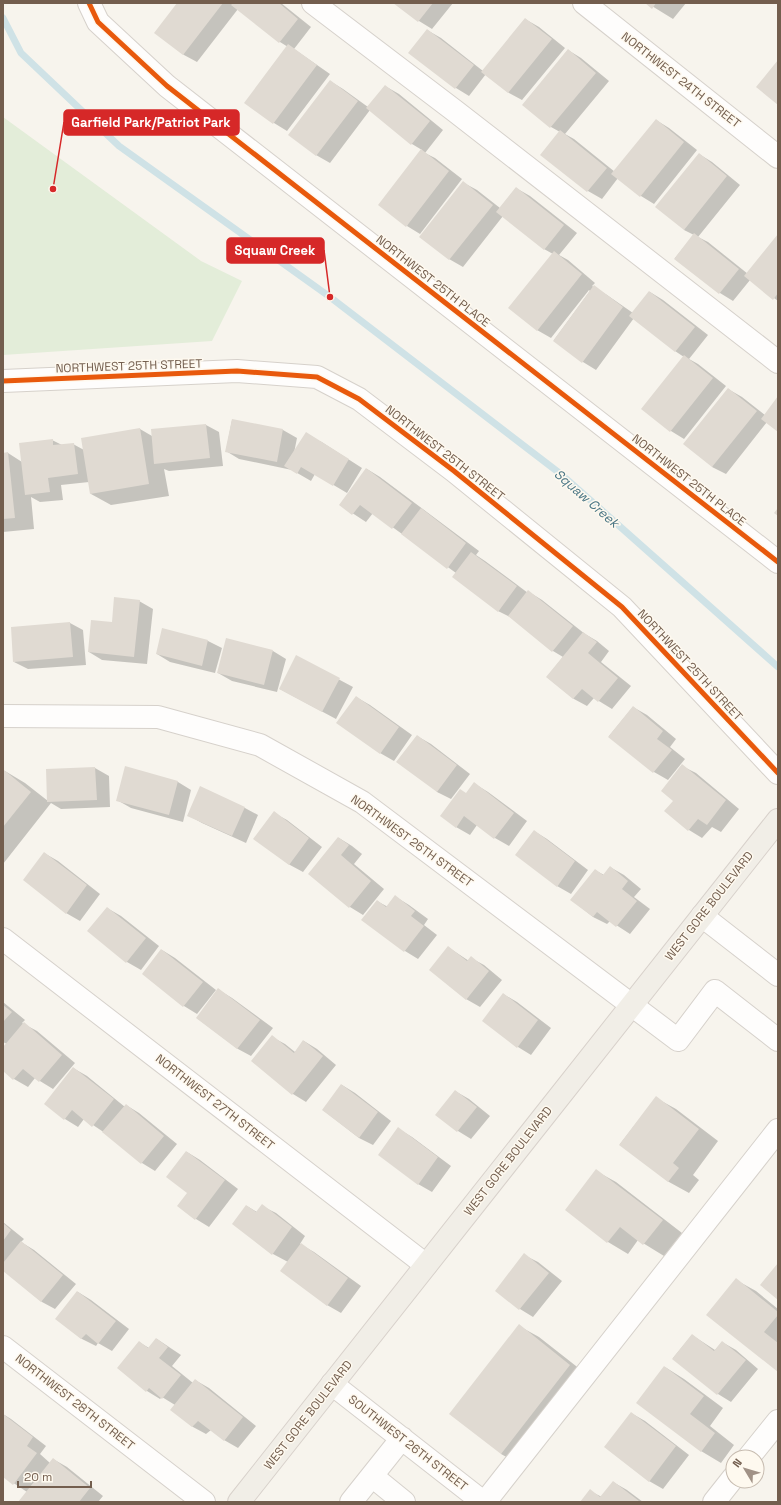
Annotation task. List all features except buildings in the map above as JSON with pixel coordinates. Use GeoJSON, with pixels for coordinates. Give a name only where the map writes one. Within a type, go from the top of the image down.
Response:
{"type":"FeatureCollection","features":[{"type":"Feature","properties":{"kind":"main road","name":"WEST GORE BOULEVARD"},"geometry":{"type":"LineString","coordinates":[[239,1502],[778,820]]}},
{"type":"Feature","properties":{"kind":"street","name":"NORTHWEST 25TH PLACE"},"geometry":{"type":"LineString","coordinates":[[89,3],[98,22],[167,86],[778,562]]}},
{"type":"Feature","properties":{"kind":"street"},"geometry":{"type":"LineString","coordinates":[[313,3],[778,362]]}},
{"type":"Feature","properties":{"kind":"street","name":"NORTHWEST 24TH STREET"},"geometry":{"type":"LineString","coordinates":[[584,3],[778,158]]}},
{"type":"Feature","properties":{"kind":"street","name":"NORTHWEST 25TH STREET"},"geometry":{"type":"LineString","coordinates":[[3,381],[237,371],[317,377],[359,399],[454,471],[622,607],[778,773]]}},
{"type":"Feature","properties":{"kind":"street","name":"NORTHWEST 26TH STREET"},"geometry":{"type":"LineString","coordinates":[[3,716],[158,717],[260,745],[362,802],[678,1040],[715,991],[778,1040]]}},
{"type":"Feature","properties":{"kind":"street"},"geometry":{"type":"LineString","coordinates":[[702,916],[778,975]]}},
{"type":"Feature","properties":{"kind":"street","name":"NORTHWEST 27TH STREET"},"geometry":{"type":"LineString","coordinates":[[3,939],[426,1265]]}},
{"type":"Feature","properties":{"kind":"street"},"geometry":{"type":"LineString","coordinates":[[484,1502],[778,1130]]}},
{"type":"Feature","properties":{"kind":"street","name":"NORTHWEST 28TH STREET"},"geometry":{"type":"LineString","coordinates":[[3,1347],[204,1502]]}},
{"type":"Feature","properties":{"kind":"street","name":"SOUTHWEST 26TH STREET"},"geometry":{"type":"LineString","coordinates":[[332,1384],[484,1502]]}},
{"type":"Feature","properties":{"kind":"street"},"geometry":{"type":"LineString","coordinates":[[755,1449],[778,1421]]}},
{"type":"Feature","properties":{"kind":"street"},"geometry":{"type":"LineString","coordinates":[[351,1502],[402,1438]]}},
{"type":"Feature","properties":{"kind":"street"},"geometry":{"type":"LineString","coordinates":[[372,1476],[404,1502]]}},
{"type":"Feature","properties":{"kind":"street"},"geometry":{"type":"LineString","coordinates":[[714,1502],[725,1488]]}},
{"type":"Feature","properties":{"kind":"green space"},"geometry":{"type":"Polygon","coordinates":[[[3,117],[201,261],[242,281],[212,341],[3,355],[3,117]]]}},
{"type":"Feature","properties":{"kind":"waterway","name":"Squaw Creek"},"geometry":{"type":"LineString","coordinates":[[3,18],[21,53],[119,146],[330,297],[562,475],[778,667]]}},
{"type":"Feature","properties":{"kind":"cycle path"},"geometry":{"type":"LineString","coordinates":[[89,3],[98,22],[167,86],[778,562]]}},
{"type":"Feature","properties":{"kind":"cycle path"},"geometry":{"type":"LineString","coordinates":[[3,381],[237,371],[317,377],[359,399],[454,471],[622,607],[778,773]]}},
{"type":"Feature","properties":{"kind":"place","name":"Garfield Park/Patriot Park"},"geometry":{"type":"Point","coordinates":[53,189]}},
{"type":"Feature","properties":{"kind":"place","name":"Squaw Creek"},"geometry":{"type":"Point","coordinates":[330,297]}}]}
